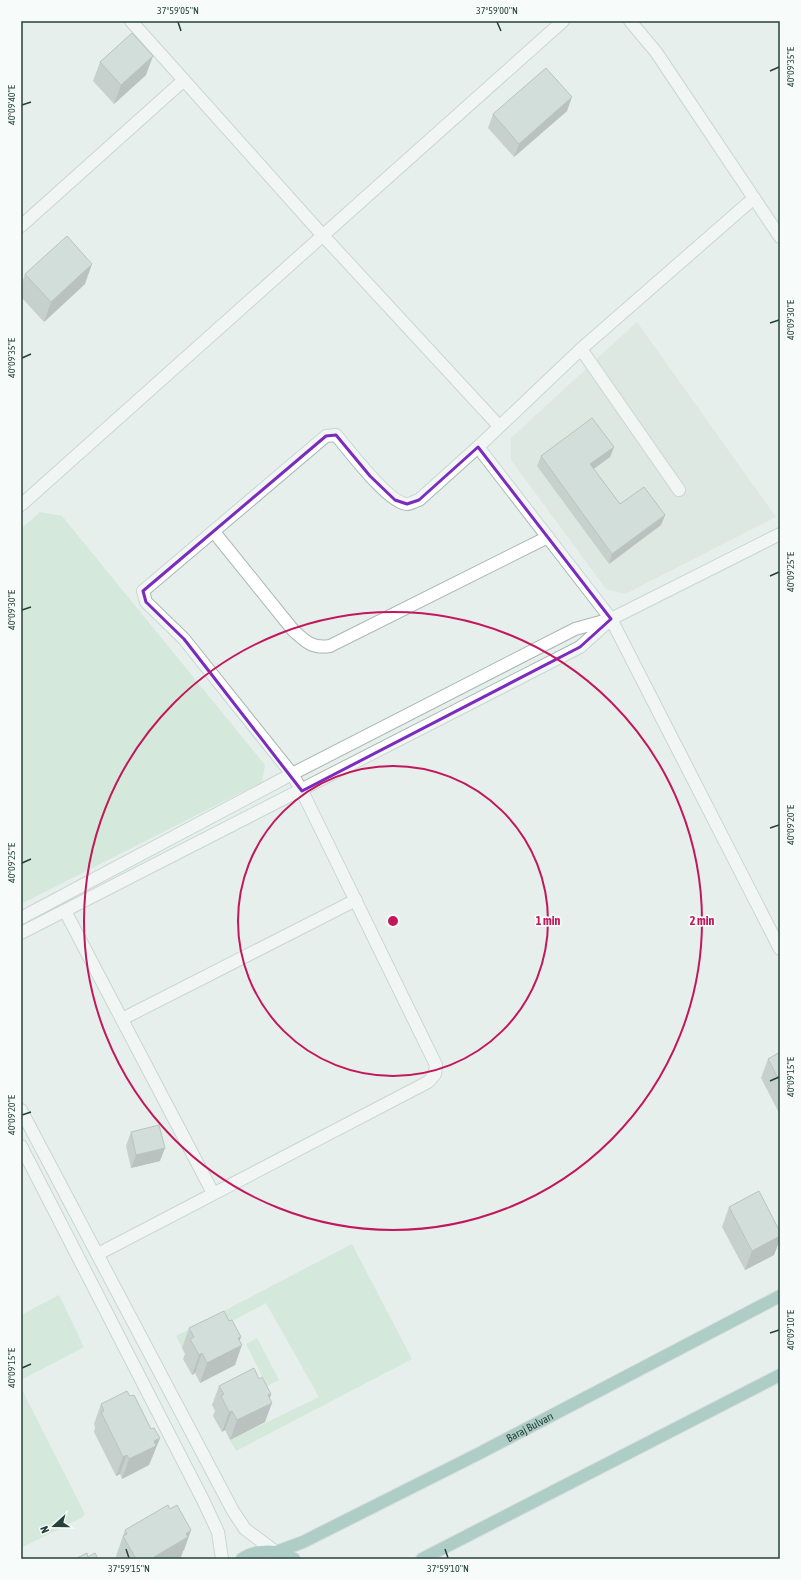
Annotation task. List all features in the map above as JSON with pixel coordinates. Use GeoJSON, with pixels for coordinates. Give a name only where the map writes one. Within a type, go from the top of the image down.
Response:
{"type":"FeatureCollection","features":[{"type":"Feature","properties":{"kind":"main road","name":"Baraj Bulvarı"},"geometry":{"type":"LineString","coordinates":[[276,1552],[303,1542],[478,1454],[780,1296]]}},
{"type":"Feature","properties":{"kind":"main road"},"geometry":{"type":"LineString","coordinates":[[422,1559],[780,1375]]}},
{"type":"Feature","properties":{"kind":"main road"},"geometry":{"type":"LineString","coordinates":[[242,1559],[260,1552],[276,1552],[294,1559]]}},
{"type":"Feature","properties":{"kind":"street"},"geometry":{"type":"LineString","coordinates":[[131,21],[324,236],[499,426]]}},
{"type":"Feature","properties":{"kind":"street"},"geometry":{"type":"LineString","coordinates":[[21,505],[564,21]]}},
{"type":"Feature","properties":{"kind":"street"},"geometry":{"type":"LineString","coordinates":[[630,21],[656,52],[780,237]]}},
{"type":"Feature","properties":{"kind":"street"},"geometry":{"type":"LineString","coordinates":[[21,226],[184,80]]}},
{"type":"Feature","properties":{"kind":"street"},"geometry":{"type":"LineString","coordinates":[[98,1254],[428,1082],[435,1074],[436,1065],[356,900],[302,791],[292,774],[184,639],[146,602],[143,591],[326,436],[336,435],[370,476],[396,500],[407,504],[419,500],[478,447],[581,349],[754,198]]}},
{"type":"Feature","properties":{"kind":"street"},"geometry":{"type":"LineString","coordinates":[[581,349],[679,490]]}},
{"type":"Feature","properties":{"kind":"street"},"geometry":{"type":"LineString","coordinates":[[478,447],[611,619],[780,949]]}},
{"type":"Feature","properties":{"kind":"street"},"geometry":{"type":"LineString","coordinates":[[214,532],[293,630],[308,643],[320,648],[330,646],[548,537]]}},
{"type":"Feature","properties":{"kind":"street"},"geometry":{"type":"LineString","coordinates":[[21,918],[292,774],[575,629],[611,619],[780,534]]}},
{"type":"Feature","properties":{"kind":"street"},"geometry":{"type":"LineString","coordinates":[[21,934],[302,791],[410,733],[580,648],[611,619]]}},
{"type":"Feature","properties":{"kind":"street"},"geometry":{"type":"LineString","coordinates":[[122,1019],[356,900]]}},
{"type":"Feature","properties":{"kind":"street"},"geometry":{"type":"LineString","coordinates":[[65,911],[213,1193]]}},
{"type":"Feature","properties":{"kind":"street"},"geometry":{"type":"LineString","coordinates":[[21,1110],[233,1511],[245,1529],[276,1552]]}},
{"type":"Feature","properties":{"kind":"street"},"geometry":{"type":"LineString","coordinates":[[21,1146],[204,1500],[218,1532],[222,1559]]}},
{"type":"Feature","properties":{"kind":"highlighted area"},"geometry":{"type":"Polygon","coordinates":[[[336,435],[370,476],[395,500],[407,504],[419,500],[478,447],[611,619],[580,647],[302,791],[184,639],[146,602],[143,591],[326,436],[336,435]]]}},
{"type":"Feature","properties":{"kind":"shaded area"},"geometry":{"type":"Polygon","coordinates":[[[637,322],[776,517],[625,594],[606,589],[511,460],[511,438],[637,322]]]}},
{"type":"Feature","properties":{"kind":"green space"},"geometry":{"type":"Polygon","coordinates":[[[40,512],[62,516],[265,765],[262,782],[21,904],[21,529],[40,512]]]}},
{"type":"Feature","properties":{"kind":"green space"},"geometry":{"type":"Polygon","coordinates":[[[352,1244],[412,1359],[236,1451],[230,1440],[319,1397],[266,1303],[182,1348],[176,1336],[352,1244]]]}},
{"type":"Feature","properties":{"kind":"green space"},"geometry":{"type":"Polygon","coordinates":[[[59,1295],[84,1347],[21,1380],[21,1315],[59,1295]]]}},
{"type":"Feature","properties":{"kind":"green space"},"geometry":{"type":"Polygon","coordinates":[[[257,1338],[279,1380],[267,1386],[246,1344],[257,1338]]]}},
{"type":"Feature","properties":{"kind":"green space"},"geometry":{"type":"Polygon","coordinates":[[[21,1388],[85,1514],[81,1518],[21,1548],[21,1388]]]}},
{"type":"Feature","properties":{"kind":"building"},"geometry":{"type":"Polygon","coordinates":[[[132,33],[153,56],[121,85],[100,62],[132,33]]]}},
{"type":"Feature","properties":{"kind":"building"},"geometry":{"type":"Polygon","coordinates":[[[546,68],[572,97],[519,144],[493,114],[546,68]]]}},
{"type":"Feature","properties":{"kind":"building"},"geometry":{"type":"Polygon","coordinates":[[[67,236],[92,264],[51,302],[25,274],[67,236]]]}},
{"type":"Feature","properties":{"kind":"building"},"geometry":{"type":"Polygon","coordinates":[[[592,418],[614,447],[590,464],[620,504],[644,487],[665,515],[612,554],[541,456],[592,418]]]}},
{"type":"Feature","properties":{"kind":"building"},"geometry":{"type":"Polygon","coordinates":[[[780,1052],[780,1082],[768,1059],[780,1052]]]}},
{"type":"Feature","properties":{"kind":"building"},"geometry":{"type":"Polygon","coordinates":[[[159,1125],[165,1148],[136,1155],[131,1132],[159,1125]]]}},
{"type":"Feature","properties":{"kind":"building"},"geometry":{"type":"Polygon","coordinates":[[[759,1191],[780,1232],[780,1236],[752,1251],[729,1207],[759,1191]]]}},
{"type":"Feature","properties":{"kind":"building"},"geometry":{"type":"Polygon","coordinates":[[[224,1311],[229,1321],[232,1320],[241,1337],[238,1338],[242,1345],[207,1363],[202,1353],[199,1355],[190,1339],[194,1337],[189,1328],[224,1311]]]}},
{"type":"Feature","properties":{"kind":"building"},"geometry":{"type":"Polygon","coordinates":[[[254,1368],[259,1379],[262,1377],[271,1394],[268,1395],[272,1403],[237,1420],[232,1411],[229,1412],[221,1396],[224,1394],[219,1386],[254,1368]]]}},
{"type":"Feature","properties":{"kind":"building"},"geometry":{"type":"Polygon","coordinates":[[[127,1391],[130,1396],[134,1395],[151,1429],[154,1428],[160,1438],[154,1441],[156,1446],[129,1459],[127,1455],[123,1457],[101,1412],[104,1411],[101,1404],[127,1391]]]}},
{"type":"Feature","properties":{"kind":"building"},"geometry":{"type":"Polygon","coordinates":[[[168,1505],[170,1509],[177,1505],[191,1530],[186,1534],[188,1537],[154,1557],[156,1559],[136,1559],[123,1536],[127,1534],[125,1530],[168,1505]]]}},
{"type":"Feature","properties":{"kind":"building"},"geometry":{"type":"Polygon","coordinates":[[[87,1553],[88,1557],[95,1553],[98,1559],[75,1559],[87,1553]]]}}]}
